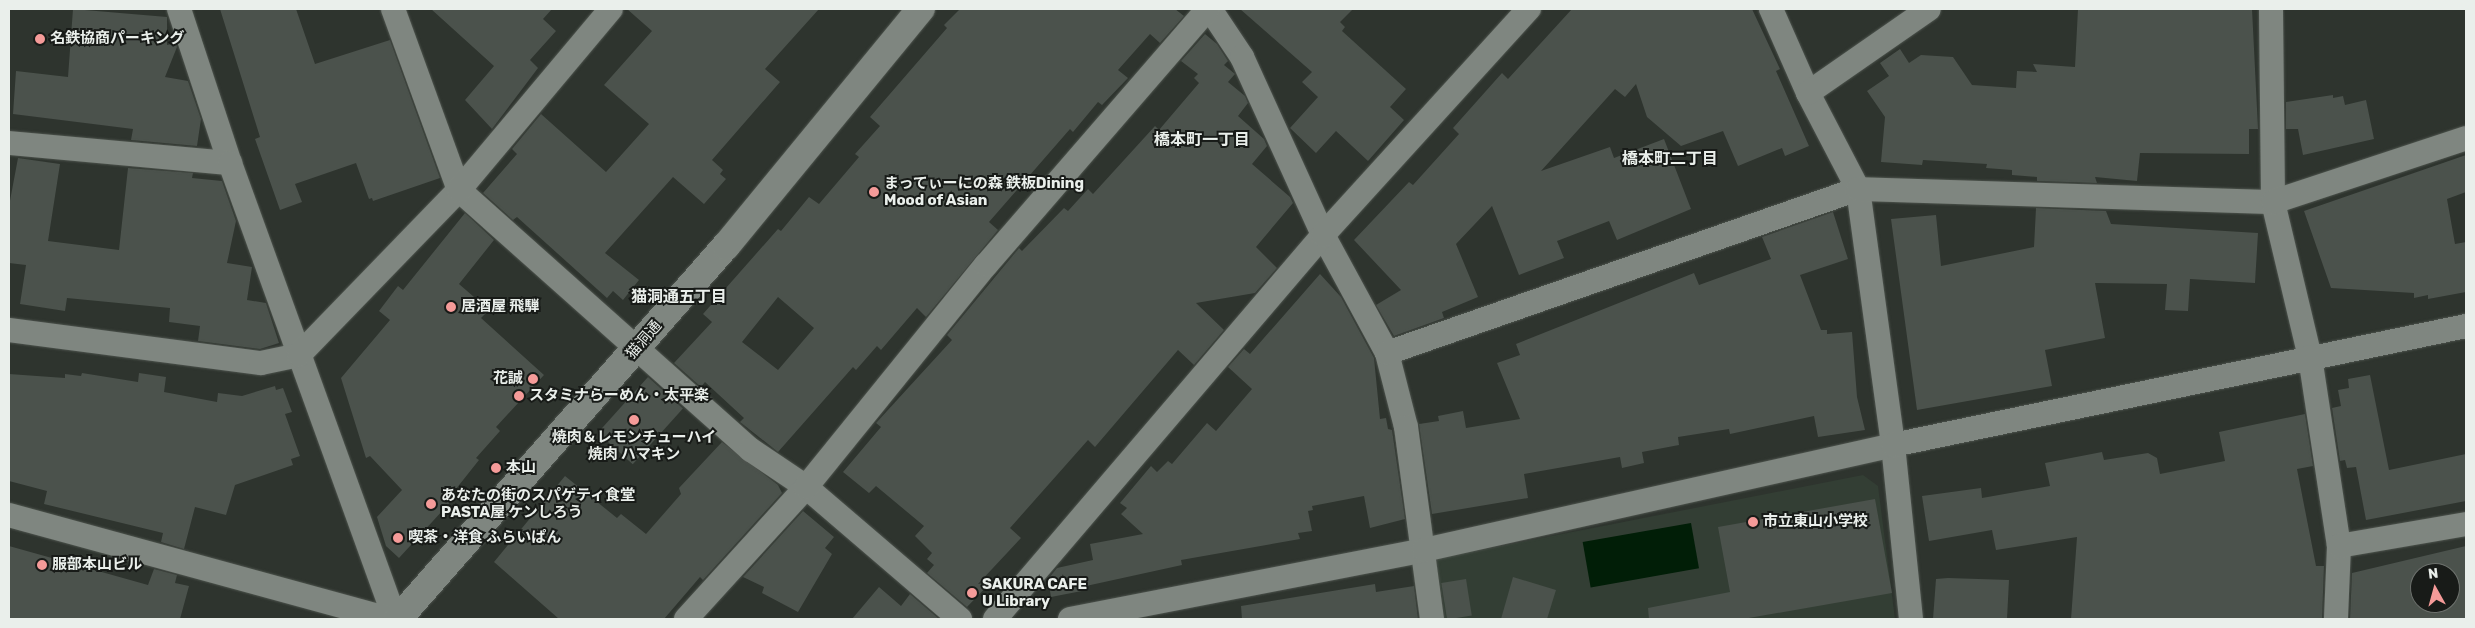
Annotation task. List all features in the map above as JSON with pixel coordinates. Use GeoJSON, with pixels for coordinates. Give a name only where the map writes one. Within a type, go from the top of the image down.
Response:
{"type":"FeatureCollection","features":[{"type":"Feature","properties":{"kind":"street"},"geometry":{"type":"LineString","coordinates":[[179,9],[230,163],[397,619]]}},
{"type":"Feature","properties":{"kind":"street"},"geometry":{"type":"LineString","coordinates":[[393,9],[459,190],[751,450],[806,487],[960,619]]}},
{"type":"Feature","properties":{"kind":"street"},"geometry":{"type":"LineString","coordinates":[[9,330],[261,363],[299,355],[459,190],[611,9]]}},
{"type":"Feature","properties":{"kind":"street","name":"猫洞通"},"geometry":{"type":"LineString","coordinates":[[397,619],[726,246],[921,9]]}},
{"type":"Feature","properties":{"kind":"street"},"geometry":{"type":"LineString","coordinates":[[686,619],[806,487],[986,265],[1209,9],[1242,57],[1323,235],[1387,353],[1406,426],[1432,619]]}},
{"type":"Feature","properties":{"kind":"street"},"geometry":{"type":"LineString","coordinates":[[995,619],[1323,235],[1529,9]]}},
{"type":"Feature","properties":{"kind":"street"},"geometry":{"type":"LineString","coordinates":[[1771,9],[1808,93],[1858,189],[1893,445],[1911,619]]}},
{"type":"Feature","properties":{"kind":"street"},"geometry":{"type":"LineString","coordinates":[[1808,93],[1929,9]]}},
{"type":"Feature","properties":{"kind":"street"},"geometry":{"type":"LineString","coordinates":[[2271,9],[2273,202],[2310,357],[2339,546],[2336,619]]}},
{"type":"Feature","properties":{"kind":"street"},"geometry":{"type":"LineString","coordinates":[[1387,353],[1858,189],[2273,202],[2466,138]]}},
{"type":"Feature","properties":{"kind":"street"},"geometry":{"type":"LineString","coordinates":[[9,143],[230,163]]}},
{"type":"Feature","properties":{"kind":"street"},"geometry":{"type":"LineString","coordinates":[[1070,619],[1424,550],[1893,445],[2466,326]]}},
{"type":"Feature","properties":{"kind":"street"},"geometry":{"type":"LineString","coordinates":[[9,515],[388,619]]}},
{"type":"Feature","properties":{"kind":"street"},"geometry":{"type":"LineString","coordinates":[[2339,546],[2466,524]]}},
{"type":"Feature","properties":{"kind":"shaded area","name":"市立東山小学校"},"geometry":{"type":"Polygon","coordinates":[[[1863,475],[1878,486],[1895,619],[1445,619],[1435,559],[1863,475]]]}},
{"type":"Feature","properties":{"kind":"shaded area"},"geometry":{"type":"Polygon","coordinates":[[[1691,523],[1699,568],[1591,587],[1583,542],[1691,523]]]}},
{"type":"Feature","properties":{"kind":"building"},"geometry":{"type":"Polygon","coordinates":[[[73,9],[167,17],[167,45],[176,43],[177,47],[165,77],[188,81],[201,119],[197,146],[131,140],[133,129],[13,114],[16,71],[68,77],[73,9]]]}},
{"type":"Feature","properties":{"kind":"building"},"geometry":{"type":"Polygon","coordinates":[[[220,9],[296,9],[315,64],[390,40],[440,178],[373,201],[372,198],[369,199],[356,163],[295,184],[302,202],[280,210],[255,139],[260,137],[220,9]]]}},
{"type":"Feature","properties":{"kind":"building"},"geometry":{"type":"Polygon","coordinates":[[[431,9],[552,9],[543,19],[556,31],[530,60],[538,68],[492,129],[465,100],[494,66],[431,9]]]}},
{"type":"Feature","properties":{"kind":"building"},"geometry":{"type":"Polygon","coordinates":[[[627,9],[819,9],[765,69],[780,82],[712,160],[723,170],[720,174],[726,179],[704,204],[673,177],[605,253],[639,280],[623,300],[613,291],[607,298],[517,217],[513,220],[483,193],[517,154],[512,149],[541,114],[606,172],[649,124],[604,85],[652,31],[627,9]]]}},
{"type":"Feature","properties":{"kind":"building"},"geometry":{"type":"Polygon","coordinates":[[[960,9],[1175,9],[1184,16],[1160,43],[1150,34],[1118,70],[1128,78],[1102,105],[1098,102],[1073,132],[1070,129],[989,222],[998,230],[926,317],[917,308],[881,350],[877,346],[856,370],[853,367],[778,452],[740,422],[744,418],[705,382],[701,387],[674,363],[712,322],[703,314],[778,229],[781,231],[809,197],[819,204],[859,157],[855,154],[880,126],[870,117],[947,28],[944,25],[960,9]],[[778,297],[742,342],[778,370],[814,328],[778,297]]]}},
{"type":"Feature","properties":{"kind":"building"},"geometry":{"type":"Polygon","coordinates":[[[1240,9],[1353,9],[1340,22],[1345,27],[1342,31],[1406,89],[1390,107],[1404,120],[1368,161],[1336,131],[1316,153],[1290,128],[1318,97],[1302,82],[1312,72],[1240,9]]]}},
{"type":"Feature","properties":{"kind":"building"},"geometry":{"type":"Polygon","coordinates":[[[1572,9],[1752,9],[1780,69],[1776,71],[1809,146],[1785,156],[1782,148],[1738,166],[1723,131],[1681,146],[1647,117],[1636,84],[1625,97],[1615,89],[1541,171],[1610,147],[1614,158],[1664,139],[1691,209],[1617,240],[1609,221],[1557,241],[1564,258],[1519,275],[1492,206],[1456,244],[1478,297],[1442,312],[1444,318],[1394,336],[1376,305],[1401,290],[1354,240],[1409,182],[1413,185],[1459,134],[1453,128],[1502,73],[1508,79],[1572,9]]]}},
{"type":"Feature","properties":{"kind":"building"},"geometry":{"type":"Polygon","coordinates":[[[2078,9],[2252,9],[2258,129],[2249,129],[2249,154],[2140,153],[2137,181],[2095,177],[2097,183],[2037,181],[2037,177],[2012,175],[2012,170],[1986,168],[1987,164],[1923,160],[1922,165],[1881,162],[1885,117],[1867,91],[1889,76],[1880,63],[1900,49],[1909,63],[1921,55],[1953,57],[1972,85],[2016,88],[2017,71],[2037,72],[2033,64],[2075,67],[2078,9]]]}},
{"type":"Feature","properties":{"kind":"building"},"geometry":{"type":"Polygon","coordinates":[[[1205,34],[1217,44],[1228,61],[1224,65],[1235,74],[1228,82],[1245,96],[1248,103],[1238,116],[1264,139],[1267,146],[1252,164],[1290,197],[1293,203],[1256,247],[1277,268],[1255,293],[1196,303],[1224,330],[1194,365],[1178,350],[1095,447],[1088,440],[1010,528],[1021,538],[978,584],[991,582],[967,607],[927,573],[934,565],[927,559],[932,553],[915,536],[924,526],[876,486],[869,493],[843,472],[881,427],[876,423],[952,340],[947,335],[1019,248],[1022,251],[1064,208],[1068,211],[1088,189],[1093,194],[1155,126],[1159,130],[1199,83],[1194,78],[1198,74],[1181,61],[1205,34]]]}},
{"type":"Feature","properties":{"kind":"building"},"geometry":{"type":"Polygon","coordinates":[[[2333,95],[2333,98],[2343,96],[2345,105],[2366,100],[2374,139],[2303,155],[2298,129],[2286,129],[2286,102],[2333,95]]]}},
{"type":"Feature","properties":{"kind":"building"},"geometry":{"type":"Polygon","coordinates":[[[2466,155],[2466,192],[2447,199],[2455,244],[2466,242],[2466,292],[2428,299],[2428,295],[2414,298],[2414,293],[2331,288],[2304,211],[2466,155]]]}},
{"type":"Feature","properties":{"kind":"building"},"geometry":{"type":"Polygon","coordinates":[[[18,158],[60,164],[48,241],[119,250],[128,168],[193,173],[192,178],[222,181],[236,221],[227,263],[252,267],[247,300],[266,303],[279,343],[260,349],[198,341],[200,326],[169,322],[170,308],[67,298],[65,311],[20,304],[26,265],[9,263],[9,206],[18,158]]]}},
{"type":"Feature","properties":{"kind":"building"},"geometry":{"type":"Polygon","coordinates":[[[2036,208],[2106,211],[2111,224],[2258,233],[2255,283],[2190,279],[2188,311],[2165,310],[2167,284],[2095,283],[2105,338],[2045,350],[2052,386],[1917,410],[1891,219],[1936,215],[1941,266],[2034,247],[2036,208]]]}},
{"type":"Feature","properties":{"kind":"building"},"geometry":{"type":"Polygon","coordinates":[[[1833,212],[1848,259],[1800,275],[1821,330],[1827,330],[1827,334],[1852,332],[1857,397],[1865,430],[1818,437],[1814,416],[1730,434],[1729,429],[1678,437],[1679,445],[1642,452],[1644,463],[1622,468],[1620,457],[1524,474],[1528,498],[1432,514],[1419,424],[1439,421],[1438,416],[1463,411],[1466,428],[1520,419],[1497,363],[1520,355],[1516,344],[1694,273],[1699,285],[1771,259],[1762,237],[1833,212]]]}},
{"type":"Feature","properties":{"kind":"building"},"geometry":{"type":"Polygon","coordinates":[[[465,213],[494,240],[459,284],[489,310],[481,318],[544,375],[496,427],[500,431],[476,458],[479,460],[452,494],[455,497],[399,558],[386,546],[377,517],[402,490],[370,456],[366,458],[341,378],[390,320],[379,311],[398,286],[403,290],[465,213]]]}},
{"type":"Feature","properties":{"kind":"building"},"geometry":{"type":"Polygon","coordinates":[[[1320,274],[1341,297],[1374,358],[1380,419],[1386,418],[1388,429],[1392,430],[1405,519],[1370,528],[1364,496],[1312,506],[1313,510],[1308,511],[1312,531],[1298,533],[1300,539],[1181,560],[1182,565],[1086,586],[1087,590],[1051,597],[1048,579],[1057,568],[1093,560],[1090,544],[1143,534],[1121,514],[1127,508],[1120,503],[1151,466],[1157,472],[1168,461],[1172,464],[1207,423],[1216,431],[1252,389],[1228,367],[1244,349],[1250,354],[1320,274]]]}},
{"type":"Feature","properties":{"kind":"building"},"geometry":{"type":"Polygon","coordinates":[[[82,373],[138,382],[139,373],[166,377],[164,392],[217,402],[218,393],[242,396],[275,386],[276,390],[283,388],[292,412],[285,414],[300,456],[291,459],[293,465],[235,485],[226,515],[195,507],[184,549],[161,542],[163,533],[44,504],[47,491],[9,481],[9,374],[65,378],[65,374],[81,376],[82,373]]]}},
{"type":"Feature","properties":{"kind":"building"},"geometry":{"type":"Polygon","coordinates":[[[2370,375],[2389,470],[2466,454],[2466,501],[2366,520],[2356,467],[2347,468],[2345,460],[2340,461],[2332,408],[2341,406],[2338,390],[2349,388],[2348,379],[2370,375]]]}},
{"type":"Feature","properties":{"kind":"building"},"geometry":{"type":"Polygon","coordinates":[[[648,377],[683,408],[633,464],[598,433],[648,377]]]}},
{"type":"Feature","properties":{"kind":"building"},"geometry":{"type":"Polygon","coordinates":[[[2305,414],[2313,466],[2297,469],[2316,566],[2324,566],[2322,619],[2071,619],[2077,537],[1996,550],[1992,530],[1929,541],[1922,496],[1981,488],[1982,498],[2050,486],[2045,463],[2102,452],[2104,460],[2148,453],[2157,458],[2160,474],[2225,461],[2219,432],[2305,414]]]}},
{"type":"Feature","properties":{"kind":"building"},"geometry":{"type":"Polygon","coordinates":[[[722,442],[778,485],[782,493],[703,580],[700,577],[664,619],[559,619],[494,562],[565,476],[617,518],[621,514],[646,534],[681,494],[679,488],[722,442]]]}},
{"type":"Feature","properties":{"kind":"building"},"geometry":{"type":"Polygon","coordinates":[[[1875,499],[1892,593],[1743,619],[1649,619],[1648,608],[1730,592],[1718,527],[1875,499]]]}},
{"type":"Feature","properties":{"kind":"building"},"geometry":{"type":"Polygon","coordinates":[[[803,511],[834,537],[825,548],[832,554],[798,612],[762,593],[764,587],[743,577],[803,511]]]}},
{"type":"Feature","properties":{"kind":"building","name":"服部本山ビル"},"geometry":{"type":"Polygon","coordinates":[[[9,546],[148,585],[154,569],[177,575],[175,583],[189,586],[180,619],[9,619],[9,546]]]}},
{"type":"Feature","properties":{"kind":"building"},"geometry":{"type":"Polygon","coordinates":[[[2466,546],[2466,619],[2350,619],[2352,573],[2466,546]]]}},
{"type":"Feature","properties":{"kind":"building"},"geometry":{"type":"Polygon","coordinates":[[[1513,577],[1556,590],[1547,619],[1501,619],[1513,577]]]}},
{"type":"Feature","properties":{"kind":"building"},"geometry":{"type":"Polygon","coordinates":[[[1466,579],[1472,616],[1447,619],[1441,583],[1466,579]]]}},
{"type":"Feature","properties":{"kind":"building"},"geometry":{"type":"Polygon","coordinates":[[[1936,579],[2009,580],[2007,619],[1933,619],[1936,579]]]}},
{"type":"Feature","properties":{"kind":"building"},"geometry":{"type":"Polygon","coordinates":[[[1375,584],[1376,592],[1414,586],[1418,619],[1242,619],[1241,606],[1375,584]]]}},
{"type":"Feature","properties":{"kind":"building"},"geometry":{"type":"Polygon","coordinates":[[[879,587],[901,606],[910,594],[939,619],[852,619],[879,587]]]}},
{"type":"Feature","properties":{"kind":"place","name":"名鉄協商パーキング"},"geometry":{"type":"Point","coordinates":[40,39]}},
{"type":"Feature","properties":{"kind":"place","name":"まってぃーにの森 鉄板Dining Mood of Asian"},"geometry":{"type":"Point","coordinates":[874,192]}},
{"type":"Feature","properties":{"kind":"place","name":"居酒屋 飛騨"},"geometry":{"type":"Point","coordinates":[451,307]}},
{"type":"Feature","properties":{"kind":"place","name":"花誠"},"geometry":{"type":"Point","coordinates":[533,379]}},
{"type":"Feature","properties":{"kind":"place","name":"スタミナらーめん・太平楽"},"geometry":{"type":"Point","coordinates":[519,396]}},
{"type":"Feature","properties":{"kind":"place","name":"焼肉＆レモンチューハイ 焼肉 ハマキン"},"geometry":{"type":"Point","coordinates":[634,420]}},
{"type":"Feature","properties":{"kind":"place","name":"本山"},"geometry":{"type":"Point","coordinates":[496,468]}},
{"type":"Feature","properties":{"kind":"place","name":"あなたの街のスパゲティ食堂 PASTA屋 ケンしろう"},"geometry":{"type":"Point","coordinates":[431,504]}},
{"type":"Feature","properties":{"kind":"place","name":"市立東山小学校"},"geometry":{"type":"Point","coordinates":[1753,522]}},
{"type":"Feature","properties":{"kind":"place","name":"喫茶・洋食 ふらいぱん"},"geometry":{"type":"Point","coordinates":[398,538]}},
{"type":"Feature","properties":{"kind":"place","name":"服部本山ビル"},"geometry":{"type":"Point","coordinates":[42,565]}},
{"type":"Feature","properties":{"kind":"place","name":"SAKURA CAFE U Library"},"geometry":{"type":"Point","coordinates":[972,593]}},
{"type":"Feature","properties":{"kind":"district","name":"橋本町一丁目"},"geometry":{"type":"Point","coordinates":[1202,140]}},
{"type":"Feature","properties":{"kind":"district","name":"橋本町二丁目"},"geometry":{"type":"Point","coordinates":[1670,159]}},
{"type":"Feature","properties":{"kind":"district","name":"猫洞通五丁目"},"geometry":{"type":"Point","coordinates":[679,297]}}]}
